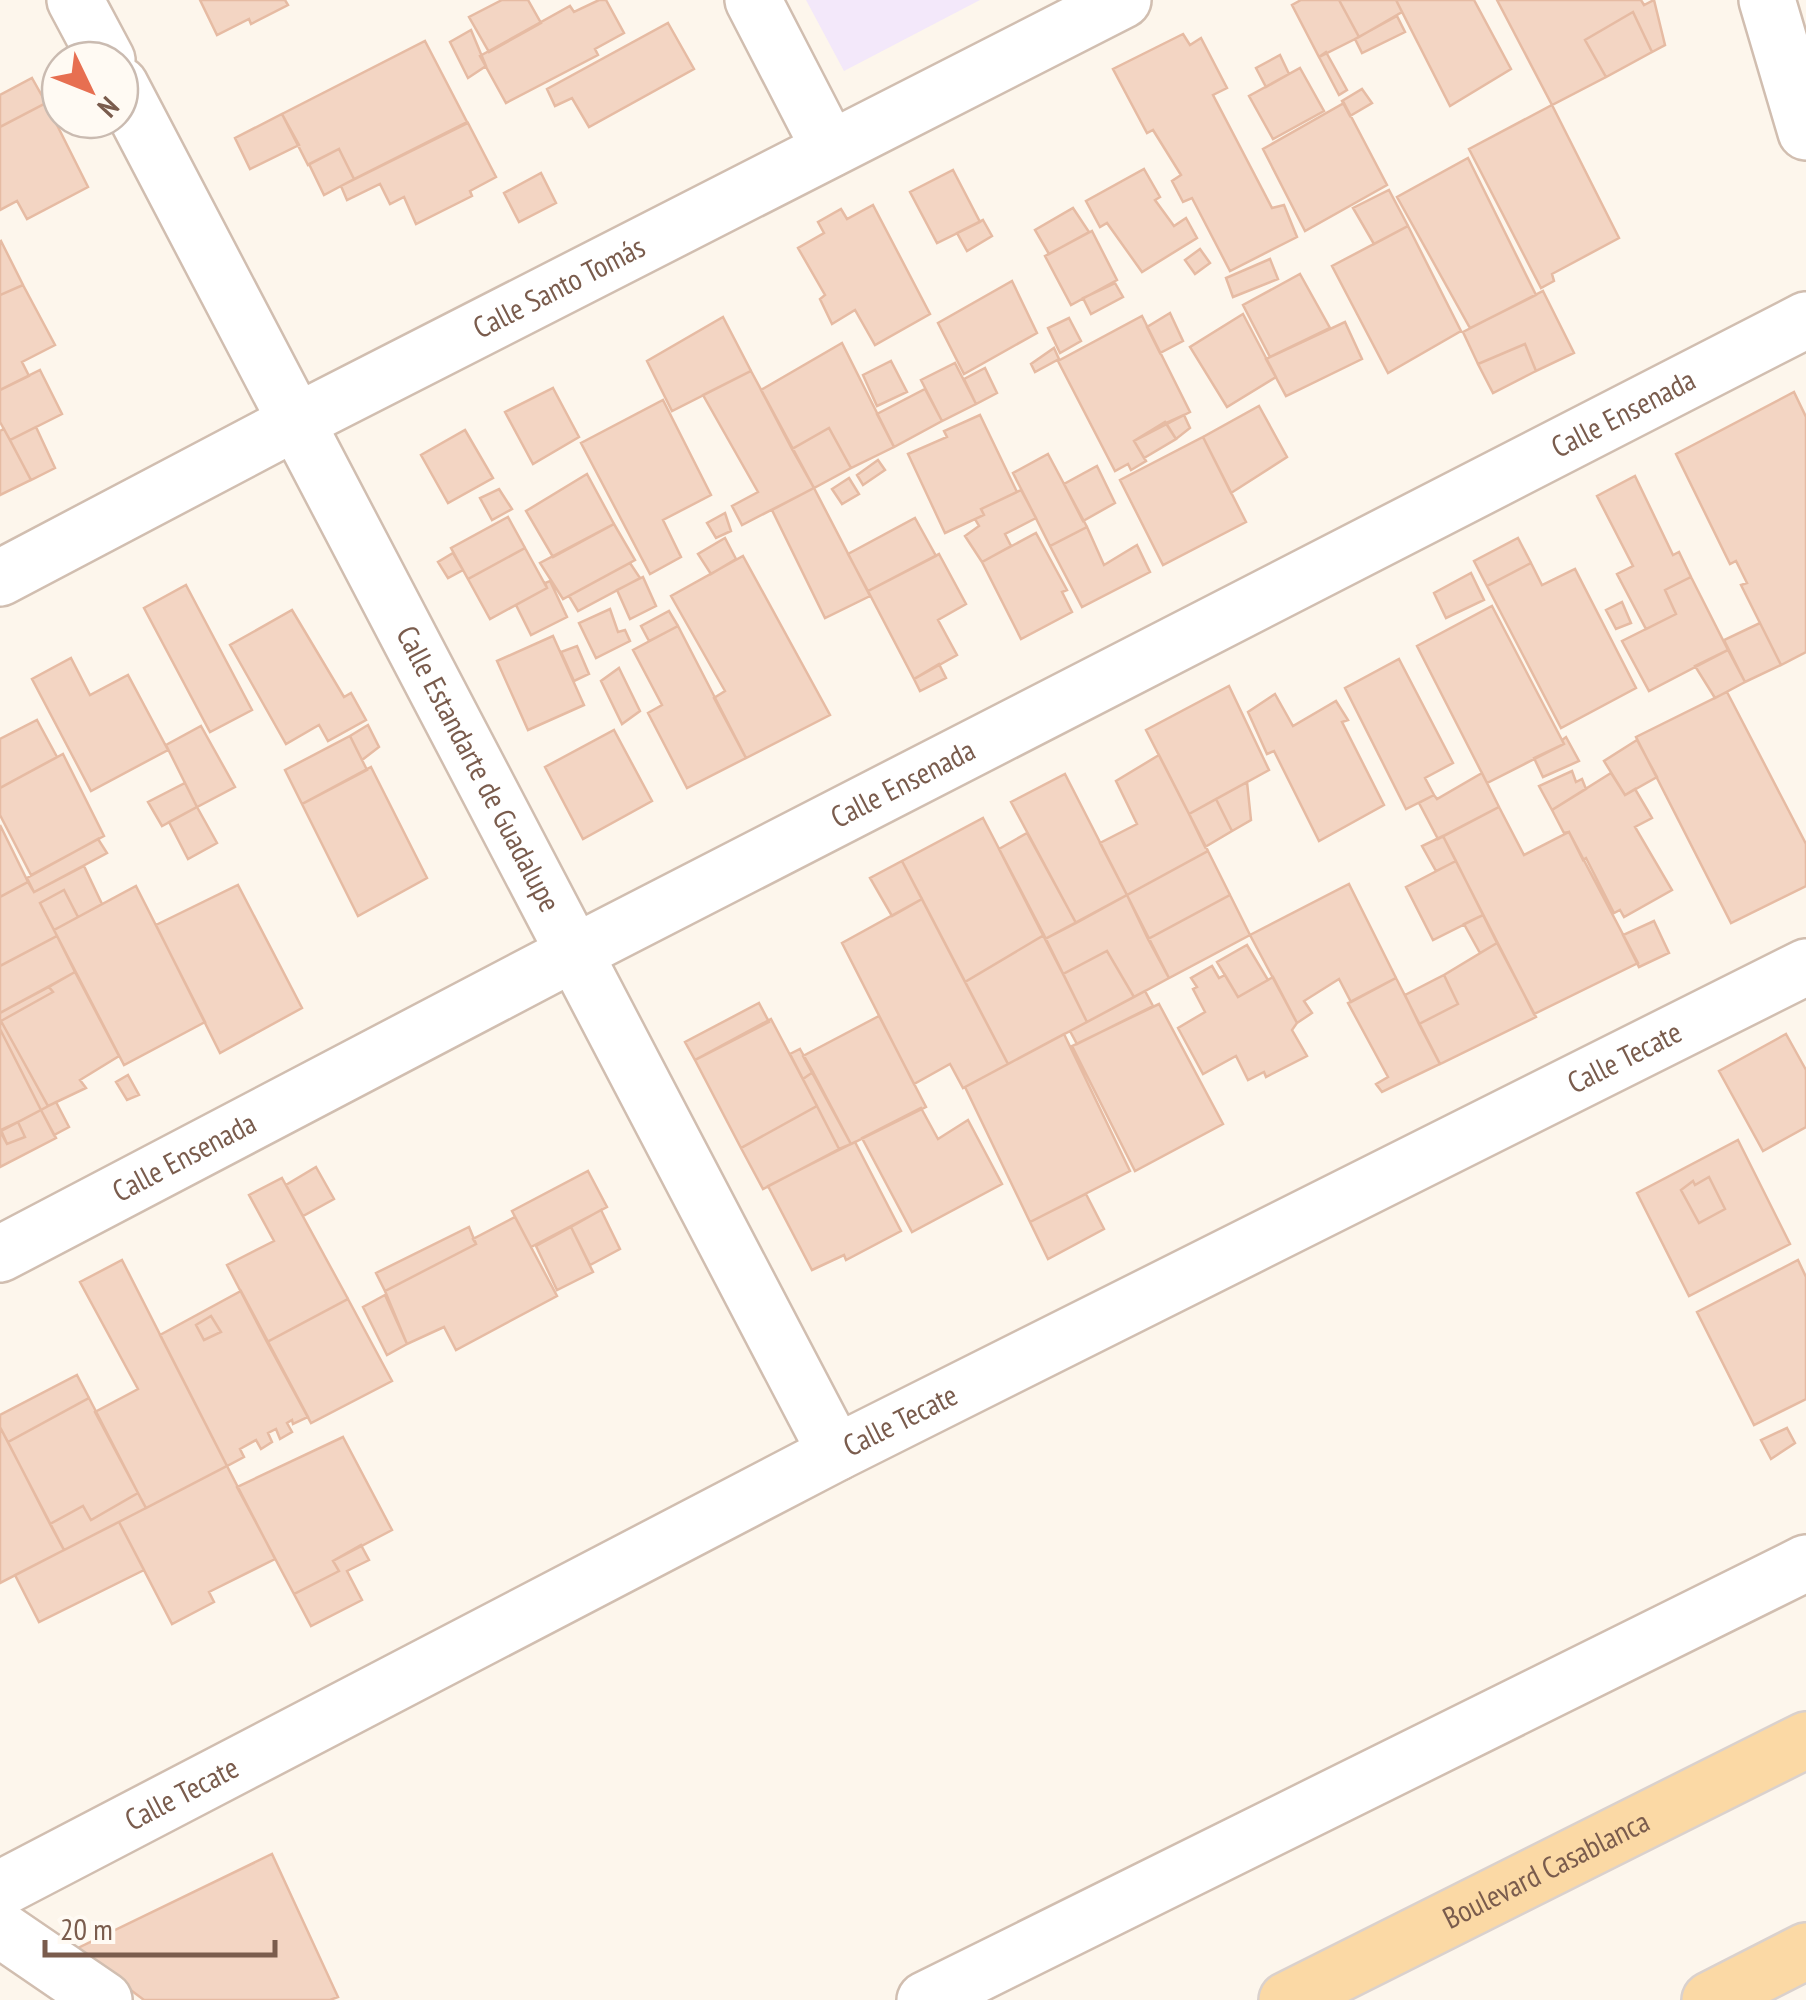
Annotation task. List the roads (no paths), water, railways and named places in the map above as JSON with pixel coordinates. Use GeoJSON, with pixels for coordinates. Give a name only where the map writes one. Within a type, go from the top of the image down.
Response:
{"type":"FeatureCollection","features":[{"type":"Feature","properties":{"kind":"main road","name":"Boulevard Casablanca"},"geometry":{"type":"LineString","coordinates":[[1287,2000],[1806,1740]]}},
{"type":"Feature","properties":{"kind":"main road"},"geometry":{"type":"LineString","coordinates":[[1710,2000],[1806,1952]]}},
{"type":"Feature","properties":{"kind":"street"},"geometry":{"type":"LineString","coordinates":[[76,0],[97,40]]}},
{"type":"Feature","properties":{"kind":"street"},"geometry":{"type":"LineString","coordinates":[[752,0],[830,149]]}},
{"type":"Feature","properties":{"kind":"street","name":"Calle Santo Tomás"},"geometry":{"type":"LineString","coordinates":[[0,578],[296,422],[1122,0]]}},
{"type":"Feature","properties":{"kind":"street"},"geometry":{"type":"LineString","coordinates":[[1767,0],[1806,132]]}},
{"type":"Feature","properties":{"kind":"street","name":"Calle Estandarte de Guadalupe"},"geometry":{"type":"LineString","coordinates":[[140,123],[836,1453]]}},
{"type":"Feature","properties":{"kind":"street","name":"Calle Ensenada"},"geometry":{"type":"LineString","coordinates":[[0,1254],[574,953],[1806,320]]}},
{"type":"Feature","properties":{"kind":"street","name":"Calle Tecate"},"geometry":{"type":"LineString","coordinates":[[0,1889],[836,1453],[1806,967]]}},
{"type":"Feature","properties":{"kind":"street"},"geometry":{"type":"LineString","coordinates":[[925,2000],[1806,1564]]}},
{"type":"Feature","properties":{"kind":"street"},"geometry":{"type":"LineString","coordinates":[[0,1929],[104,2000]]}}]}
